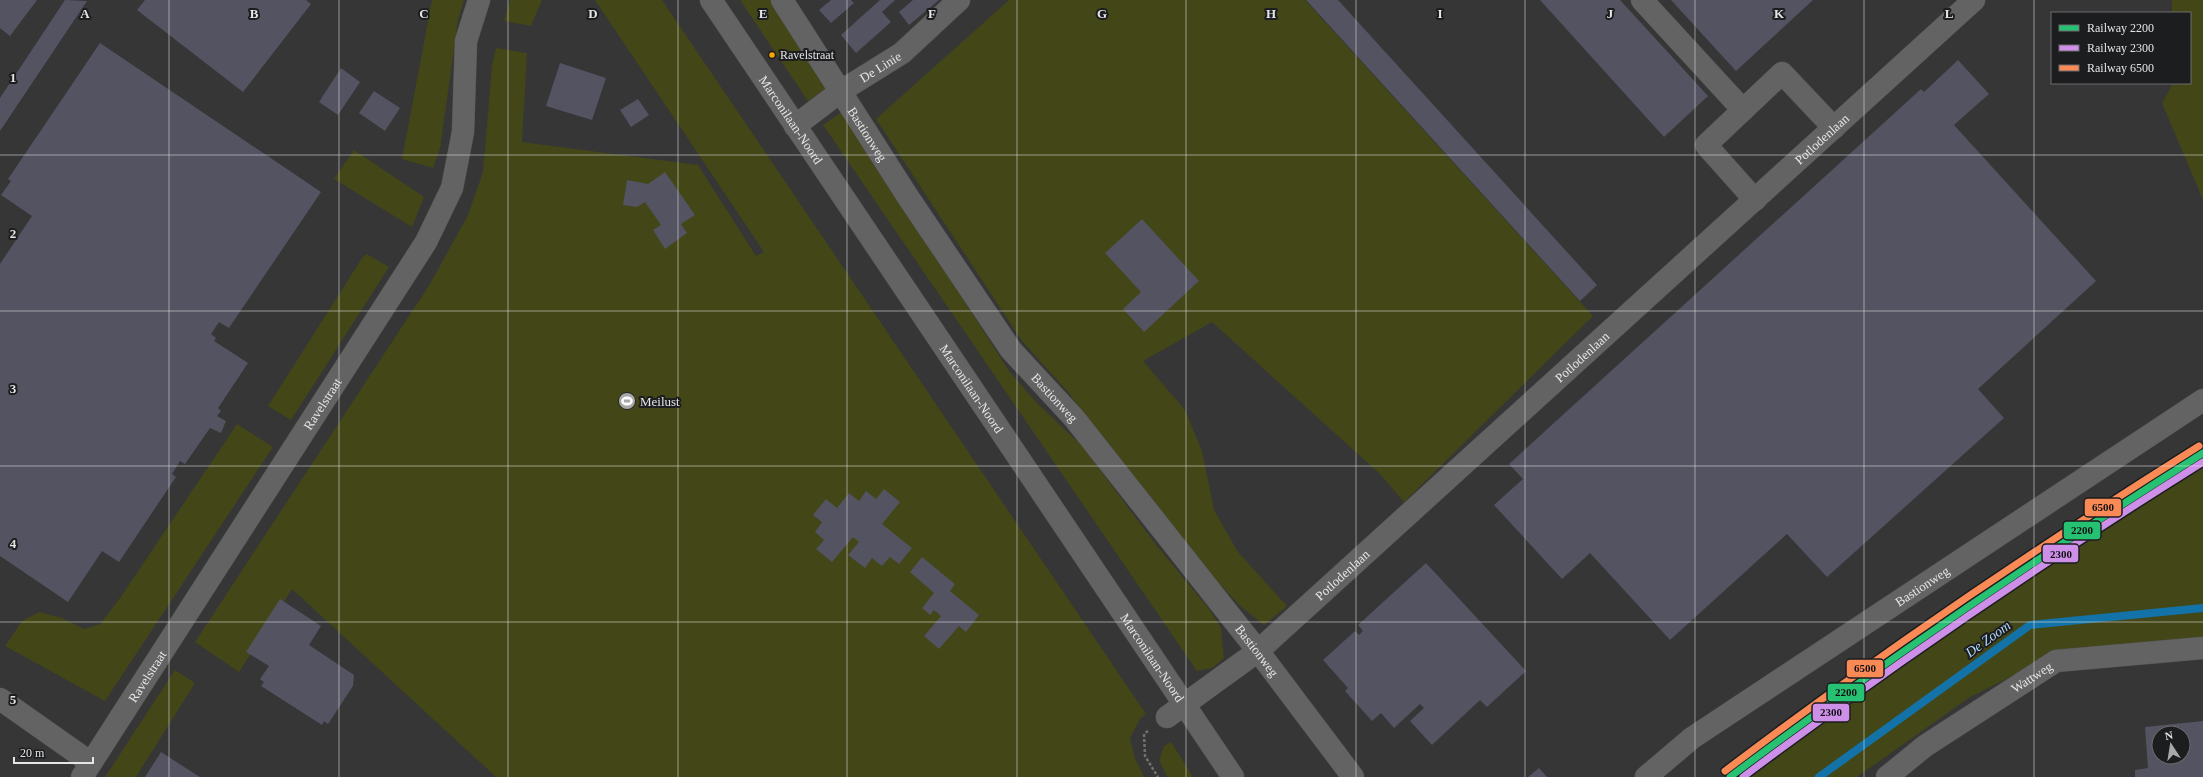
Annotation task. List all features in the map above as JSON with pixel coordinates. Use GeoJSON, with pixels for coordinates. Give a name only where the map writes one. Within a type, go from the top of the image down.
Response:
{"type":"FeatureCollection","features":[{"type":"Feature","properties":{"kind":"street","name":"Ravelstraat"},"geometry":{"type":"LineString","coordinates":[[87,770],[426,242],[452,188],[463,132],[466,41],[479,0]]}},
{"type":"Feature","properties":{"kind":"street","name":"Marconilaan-Noord"},"geometry":{"type":"LineString","coordinates":[[711,0],[795,126],[1175,711],[1233,777]]}},
{"type":"Feature","properties":{"kind":"street","name":"Bastionweg"},"geometry":{"type":"LineString","coordinates":[[782,0],[908,197],[1011,350],[1074,418],[1258,651],[1353,777]]}},
{"type":"Feature","properties":{"kind":"street","name":"De Linie"},"geometry":{"type":"LineString","coordinates":[[795,126],[841,91],[902,53],[959,0]]}},
{"type":"Feature","properties":{"kind":"street"},"geometry":{"type":"LineString","coordinates":[[1642,0],[1743,110]]}},
{"type":"Feature","properties":{"kind":"street","name":"Potlodenlaan"},"geometry":{"type":"LineString","coordinates":[[1175,711],[1258,651],[1974,0]]}},
{"type":"Feature","properties":{"kind":"street"},"geometry":{"type":"LineString","coordinates":[[1754,200],[1706,145],[1782,73],[1834,128]]}},
{"type":"Feature","properties":{"kind":"street","name":"Bastionweg"},"geometry":{"type":"LineString","coordinates":[[1646,777],[1692,738],[2203,400]]}},
{"type":"Feature","properties":{"kind":"street","name":"Wattweg"},"geometry":{"type":"LineString","coordinates":[[1887,777],[1925,746],[2056,661],[2203,648]]}},
{"type":"Feature","properties":{"kind":"street"},"geometry":{"type":"LineString","coordinates":[[0,699],[87,770]]}},
{"type":"Feature","properties":{"kind":"path"},"geometry":{"type":"LineString","coordinates":[[1158,777],[1145,756],[1144,734],[1175,711]]}},
{"type":"Feature","properties":{"kind":"green space"},"geometry":{"type":"Polygon","coordinates":[[[432,0],[464,0],[458,20],[440,149],[433,168],[402,159],[432,0]]]}},
{"type":"Feature","properties":{"kind":"green space"},"geometry":{"type":"Polygon","coordinates":[[[510,0],[542,0],[531,26],[504,21],[510,0]]]}},
{"type":"Feature","properties":{"kind":"green space","name":"Meilust"},"geometry":{"type":"Polygon","coordinates":[[[595,0],[662,0],[1146,714],[1140,719],[1130,738],[1135,758],[1144,777],[496,777],[292,589],[239,672],[195,642],[430,284],[468,215],[483,172],[492,66],[496,48],[527,53],[522,142],[698,165],[756,256],[764,252],[595,0]]]}},
{"type":"Feature","properties":{"kind":"green space"},"geometry":{"type":"Polygon","coordinates":[[[740,0],[771,0],[827,88],[808,101],[740,0]]]}},
{"type":"Feature","properties":{"kind":"green space"},"geometry":{"type":"Polygon","coordinates":[[[1009,0],[1305,0],[1593,316],[1404,502],[1380,474],[1212,322],[1143,361],[1185,410],[1202,451],[1214,510],[1238,552],[1287,606],[1264,625],[1239,605],[1180,540],[1133,481],[1068,392],[1022,341],[876,119],[1009,0]]]}},
{"type":"Feature","properties":{"kind":"green space"},"geometry":{"type":"Polygon","coordinates":[[[2172,0],[2203,0],[2203,200],[2162,103],[2172,84],[2191,84],[2191,12],[2172,12],[2172,0]]]}},
{"type":"Feature","properties":{"kind":"green space"},"geometry":{"type":"Polygon","coordinates":[[[843,111],[1009,371],[1036,402],[1082,446],[1157,546],[1209,609],[1221,628],[1224,658],[1212,668],[1197,671],[823,125],[843,111]]]}},
{"type":"Feature","properties":{"kind":"green space"},"geometry":{"type":"Polygon","coordinates":[[[354,150],[424,197],[412,227],[334,179],[354,150]]]}},
{"type":"Feature","properties":{"kind":"green space"},"geometry":{"type":"Polygon","coordinates":[[[367,254],[389,267],[291,420],[268,406],[362,258],[367,254]]]}},
{"type":"Feature","properties":{"kind":"green space"},"geometry":{"type":"Polygon","coordinates":[[[237,424],[273,447],[105,701],[5,646],[22,621],[39,612],[62,618],[84,629],[100,624],[120,598],[237,424]]]}},
{"type":"Feature","properties":{"kind":"green space"},"geometry":{"type":"Polygon","coordinates":[[[2203,447],[2203,641],[2026,669],[1970,697],[1857,777],[1741,777],[1908,640],[2132,487],[2203,447]]]}},
{"type":"Feature","properties":{"kind":"green space"},"geometry":{"type":"Polygon","coordinates":[[[175,670],[195,683],[136,777],[105,777],[175,670]]]}},
{"type":"Feature","properties":{"kind":"green space"},"geometry":{"type":"Polygon","coordinates":[[[1171,742],[1193,777],[1167,777],[1159,760],[1164,746],[1171,742]]]}},
{"type":"Feature","properties":{"kind":"building"},"geometry":{"type":"Polygon","coordinates":[[[0,0],[37,0],[10,36],[0,28],[0,0]]]}},
{"type":"Feature","properties":{"kind":"building"},"geometry":{"type":"Polygon","coordinates":[[[65,0],[87,1],[0,131],[0,98],[65,0]]]}},
{"type":"Feature","properties":{"kind":"building"},"geometry":{"type":"Polygon","coordinates":[[[145,0],[306,0],[311,4],[243,92],[137,10],[145,0]]]}},
{"type":"Feature","properties":{"kind":"building"},"geometry":{"type":"Polygon","coordinates":[[[831,0],[851,0],[854,3],[831,23],[819,10],[831,0]]]}},
{"type":"Feature","properties":{"kind":"building"},"geometry":{"type":"Polygon","coordinates":[[[880,0],[895,0],[882,12],[891,22],[856,53],[841,35],[880,0]]]}},
{"type":"Feature","properties":{"kind":"building"},"geometry":{"type":"Polygon","coordinates":[[[913,0],[939,0],[909,25],[899,12],[913,0]]]}},
{"type":"Feature","properties":{"kind":"building"},"geometry":{"type":"Polygon","coordinates":[[[1306,0],[1338,0],[1597,285],[1580,301],[1306,0]]]}},
{"type":"Feature","properties":{"kind":"building"},"geometry":{"type":"Polygon","coordinates":[[[1540,0],[1620,0],[1708,96],[1664,137],[1540,0]]]}},
{"type":"Feature","properties":{"kind":"building"},"geometry":{"type":"Polygon","coordinates":[[[1671,0],[1813,0],[1736,71],[1671,0]]]}},
{"type":"Feature","properties":{"kind":"building"},"geometry":{"type":"Polygon","coordinates":[[[100,43],[321,192],[229,328],[219,322],[211,334],[216,338],[214,341],[248,363],[218,408],[221,411],[217,416],[226,421],[221,433],[210,428],[185,464],[180,461],[172,474],[176,477],[119,562],[102,551],[68,602],[0,556],[0,264],[32,216],[1,195],[11,181],[8,179],[100,43]]]}},
{"type":"Feature","properties":{"kind":"building"},"geometry":{"type":"Polygon","coordinates":[[[1958,60],[1989,94],[1954,125],[2096,281],[1978,389],[2004,418],[1827,577],[1787,534],[1670,640],[1590,553],[1562,579],[1494,505],[1523,479],[1509,464],[1921,89],[1924,92],[1958,60]]]}},
{"type":"Feature","properties":{"kind":"building"},"geometry":{"type":"Polygon","coordinates":[[[560,63],[606,78],[592,120],[546,106],[560,63]]]}},
{"type":"Feature","properties":{"kind":"building"},"geometry":{"type":"Polygon","coordinates":[[[341,68],[360,82],[338,115],[319,102],[341,68]]]}},
{"type":"Feature","properties":{"kind":"building"},"geometry":{"type":"Polygon","coordinates":[[[374,91],[400,108],[385,131],[359,113],[374,91]]]}},
{"type":"Feature","properties":{"kind":"building"},"geometry":{"type":"Polygon","coordinates":[[[638,99],[649,115],[631,127],[620,110],[638,99]]]}},
{"type":"Feature","properties":{"kind":"building"},"geometry":{"type":"Polygon","coordinates":[[[665,172],[695,215],[681,224],[687,233],[665,249],[653,230],[661,225],[645,202],[637,207],[623,205],[627,180],[648,184],[665,172]]]}},
{"type":"Feature","properties":{"kind":"building"},"geometry":{"type":"Polygon","coordinates":[[[1142,219],[1199,281],[1144,332],[1123,309],[1141,292],[1105,253],[1142,219]]]}},
{"type":"Feature","properties":{"kind":"building"},"geometry":{"type":"Polygon","coordinates":[[[884,489],[900,502],[882,524],[912,548],[899,564],[890,557],[882,566],[872,558],[865,568],[848,555],[859,542],[853,537],[832,562],[816,549],[824,540],[815,532],[822,522],[813,515],[826,499],[837,508],[849,493],[859,501],[866,491],[876,499],[884,489]]]}},
{"type":"Feature","properties":{"kind":"building"},"geometry":{"type":"Polygon","coordinates":[[[922,557],[955,584],[950,591],[979,615],[966,632],[959,626],[939,649],[924,636],[941,616],[934,610],[930,615],[922,608],[934,593],[910,572],[922,557]]]}},
{"type":"Feature","properties":{"kind":"building"},"geometry":{"type":"Polygon","coordinates":[[[1426,563],[1526,671],[1487,707],[1480,700],[1432,745],[1410,721],[1424,708],[1420,704],[1394,728],[1381,713],[1372,721],[1345,691],[1348,688],[1323,660],[1355,631],[1359,635],[1363,631],[1358,625],[1426,563]]]}},
{"type":"Feature","properties":{"kind":"building"},"geometry":{"type":"Polygon","coordinates":[[[280,599],[321,626],[309,645],[354,675],[353,686],[328,724],[324,721],[322,725],[261,686],[264,682],[260,679],[269,666],[246,652],[280,599]]]}},
{"type":"Feature","properties":{"kind":"building"},"geometry":{"type":"Polygon","coordinates":[[[2203,721],[2203,777],[2135,777],[2135,770],[2148,768],[2145,727],[2151,726],[2151,765],[2191,765],[2191,725],[2164,725],[2203,721]]]}},
{"type":"Feature","properties":{"kind":"building"},"geometry":{"type":"Polygon","coordinates":[[[161,752],[195,774],[200,777],[145,777],[161,752]]]}},
{"type":"Feature","properties":{"kind":"building"},"geometry":{"type":"Polygon","coordinates":[[[1539,768],[1547,777],[1528,777],[1539,768]]]}},
{"type":"Feature","properties":{"kind":"waterway","name":"De Zoom"},"geometry":{"type":"LineString","coordinates":[[1819,777],[2030,625],[2203,608]]}},
{"type":"Feature","properties":{"kind":"rail line","name":"6500"},"geometry":{"type":"LineString","coordinates":[[1725,771],[1899,644],[1958,603],[2138,484],[2199,446]]}},
{"type":"Feature","properties":{"kind":"rail line","name":"2200"},"geometry":{"type":"LineString","coordinates":[[1730,777],[1846,692],[1963,610],[2082,530],[2203,453]]}},
{"type":"Feature","properties":{"kind":"rail line","name":"2300"},"geometry":{"type":"LineString","coordinates":[[1743,777],[1912,654],[2085,537],[2203,462]]}},
{"type":"Feature","properties":{"kind":"place","name":"Ravelstraat"},"geometry":{"type":"Point","coordinates":[772,55]}},
{"type":"Feature","properties":{"kind":"place","name":"Meilust"},"geometry":{"type":"Point","coordinates":[627,401]}}]}
